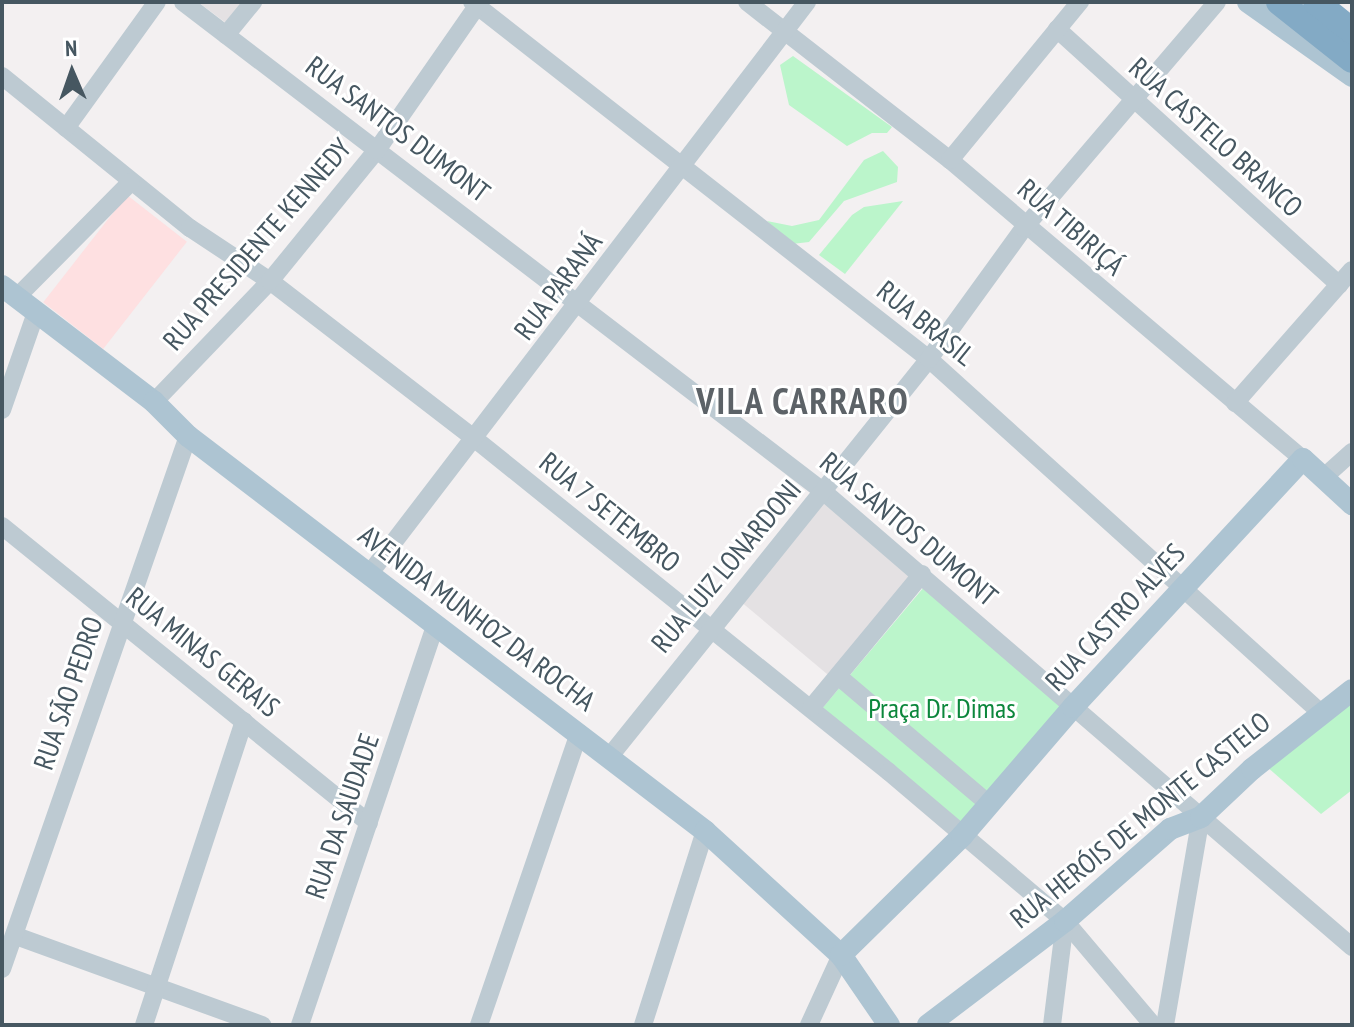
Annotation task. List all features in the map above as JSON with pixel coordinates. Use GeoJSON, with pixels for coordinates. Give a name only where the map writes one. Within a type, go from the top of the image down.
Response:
{"type":"FeatureCollection","features":[{"type":"Feature","properties":{"kind":"highway"},"geometry":{"type":"LineString","coordinates":[[1279,2],[1352,60]]}},
{"type":"Feature","properties":{"kind":"highway"},"geometry":{"type":"LineString","coordinates":[[1316,2],[1352,31]]}},
{"type":"Feature","properties":{"kind":"main road"},"geometry":{"type":"LineString","coordinates":[[1248,2],[1352,76]]}},
{"type":"Feature","properties":{"kind":"main road","name":"AVENIDA MUNHOZ DA ROCHA"},"geometry":{"type":"LineString","coordinates":[[10,291],[35,315],[154,402],[188,436],[705,831],[841,955],[889,1025]]}},
{"type":"Feature","properties":{"kind":"main road","name":"RUA CASTRO ALVES"},"geometry":{"type":"LineString","coordinates":[[841,955],[962,836],[1073,707],[1303,459]]}},
{"type":"Feature","properties":{"kind":"main road","name":"RUA TIBIRIÇÁ"},"geometry":{"type":"LineString","coordinates":[[1303,459],[1352,504]]}},
{"type":"Feature","properties":{"kind":"main road","name":"RUA HERÓIS DE MONTE CASTELO"},"geometry":{"type":"LineString","coordinates":[[928,1025],[1065,921],[1170,829],[1201,817],[1352,690]]}},
{"type":"Feature","properties":{"kind":"street"},"geometry":{"type":"LineString","coordinates":[[66,128],[157,2]]}},
{"type":"Feature","properties":{"kind":"street","name":"RUA SANTOS DUMONT"},"geometry":{"type":"LineString","coordinates":[[183,2],[581,302],[824,492],[1352,947]]}},
{"type":"Feature","properties":{"kind":"street"},"geometry":{"type":"LineString","coordinates":[[226,35],[253,2]]}},
{"type":"Feature","properties":{"kind":"street","name":"RUA TIBIRIÇÁ"},"geometry":{"type":"LineString","coordinates":[[747,2],[950,160],[1024,228],[1303,459]]}},
{"type":"Feature","properties":{"kind":"street","name":"RUA PARANÁ"},"geometry":{"type":"LineString","coordinates":[[370,573],[581,302],[807,2]]}},
{"type":"Feature","properties":{"kind":"street"},"geometry":{"type":"LineString","coordinates":[[950,160],[1080,2]]}},
{"type":"Feature","properties":{"kind":"street","name":"RUA LUIZ LONARDONI"},"geometry":{"type":"LineString","coordinates":[[610,756],[929,359],[1024,228],[1217,2]]}},
{"type":"Feature","properties":{"kind":"street","name":"RUA PRESIDENTE KENNEDY"},"geometry":{"type":"LineString","coordinates":[[154,402],[270,281],[377,150],[476,3]]}},
{"type":"Feature","properties":{"kind":"street","name":"RUA BRASIL"},"geometry":{"type":"LineString","coordinates":[[476,3],[929,359],[1184,585],[1321,713]]}},
{"type":"Feature","properties":{"kind":"street","name":"RUA CASTELO BRANCO"},"geometry":{"type":"LineString","coordinates":[[1057,29],[1132,102],[1339,285]]}},
{"type":"Feature","properties":{"kind":"street","name":"RUA 7 SETEMBRO"},"geometry":{"type":"LineString","coordinates":[[2,76],[131,182],[270,281],[475,439],[811,708],[1065,921],[1153,1025]]}},
{"type":"Feature","properties":{"kind":"street"},"geometry":{"type":"LineString","coordinates":[[10,291],[131,182]]}},
{"type":"Feature","properties":{"kind":"street"},"geometry":{"type":"LineString","coordinates":[[1235,403],[1352,270]]}},
{"type":"Feature","properties":{"kind":"street"},"geometry":{"type":"LineString","coordinates":[[2,410],[35,315]]}},
{"type":"Feature","properties":{"kind":"street","name":"RUA SÃO PEDRO"},"geometry":{"type":"LineString","coordinates":[[2,969],[188,436]]}},
{"type":"Feature","properties":{"kind":"street"},"geometry":{"type":"LineString","coordinates":[[1323,478],[1352,452]]}},
{"type":"Feature","properties":{"kind":"street","name":"RUA MINAS GERAIS"},"geometry":{"type":"LineString","coordinates":[[2,526],[369,823]]}},
{"type":"Feature","properties":{"kind":"street"},"geometry":{"type":"LineString","coordinates":[[811,708],[922,574]]}},
{"type":"Feature","properties":{"kind":"street","name":"RUA DA SAUDADE"},"geometry":{"type":"LineString","coordinates":[[300,1025],[436,624]]}},
{"type":"Feature","properties":{"kind":"street"},"geometry":{"type":"LineString","coordinates":[[838,676],[989,804]]}},
{"type":"Feature","properties":{"kind":"street"},"geometry":{"type":"LineString","coordinates":[[144,1025],[244,721]]}},
{"type":"Feature","properties":{"kind":"street"},"geometry":{"type":"LineString","coordinates":[[479,1025],[579,733]]}},
{"type":"Feature","properties":{"kind":"street"},"geometry":{"type":"LineString","coordinates":[[1165,1025],[1201,817]]}},
{"type":"Feature","properties":{"kind":"street"},"geometry":{"type":"LineString","coordinates":[[643,1025],[705,831]]}},
{"type":"Feature","properties":{"kind":"street"},"geometry":{"type":"LineString","coordinates":[[1052,1025],[1065,921]]}},
{"type":"Feature","properties":{"kind":"street"},"geometry":{"type":"LineString","coordinates":[[16,936],[262,1025]]}},
{"type":"Feature","properties":{"kind":"street"},"geometry":{"type":"LineString","coordinates":[[809,1025],[841,955]]}},
{"type":"Feature","properties":{"kind":"shaded area"},"geometry":{"type":"Polygon","coordinates":[[[198,2],[243,2],[226,23],[198,2]]]}},
{"type":"Feature","properties":{"kind":"shaded area"},"geometry":{"type":"Polygon","coordinates":[[[127,195],[187,242],[103,349],[43,302],[127,195]]]}},
{"type":"Feature","properties":{"kind":"shaded area"},"geometry":{"type":"Polygon","coordinates":[[[827,499],[916,574],[830,676],[741,602],[827,499]]]}},
{"type":"Feature","properties":{"kind":"green space"},"geometry":{"type":"Polygon","coordinates":[[[793,56],[892,127],[887,133],[872,133],[847,146],[789,105],[780,65],[793,56]]]}},
{"type":"Feature","properties":{"kind":"green space"},"geometry":{"type":"Polygon","coordinates":[[[883,151],[898,167],[897,182],[844,201],[809,242],[792,244],[767,221],[792,226],[819,220],[864,160],[883,151]]]}},
{"type":"Feature","properties":{"kind":"green space"},"geometry":{"type":"Polygon","coordinates":[[[903,201],[845,274],[819,255],[852,215],[864,207],[903,201]]]}},
{"type":"Feature","properties":{"kind":"green space","name":"Praça Dr. Dimas"},"geometry":{"type":"Polygon","coordinates":[[[924,587],[1067,707],[964,830],[821,710],[924,587]]]}},
{"type":"Feature","properties":{"kind":"green space"},"geometry":{"type":"Polygon","coordinates":[[[1352,699],[1352,790],[1321,814],[1267,767],[1352,699]]]}},
{"type":"Feature","properties":{"kind":"district","name":"VILA CARRARO"},"geometry":{"type":"Point","coordinates":[803,401]}}]}
